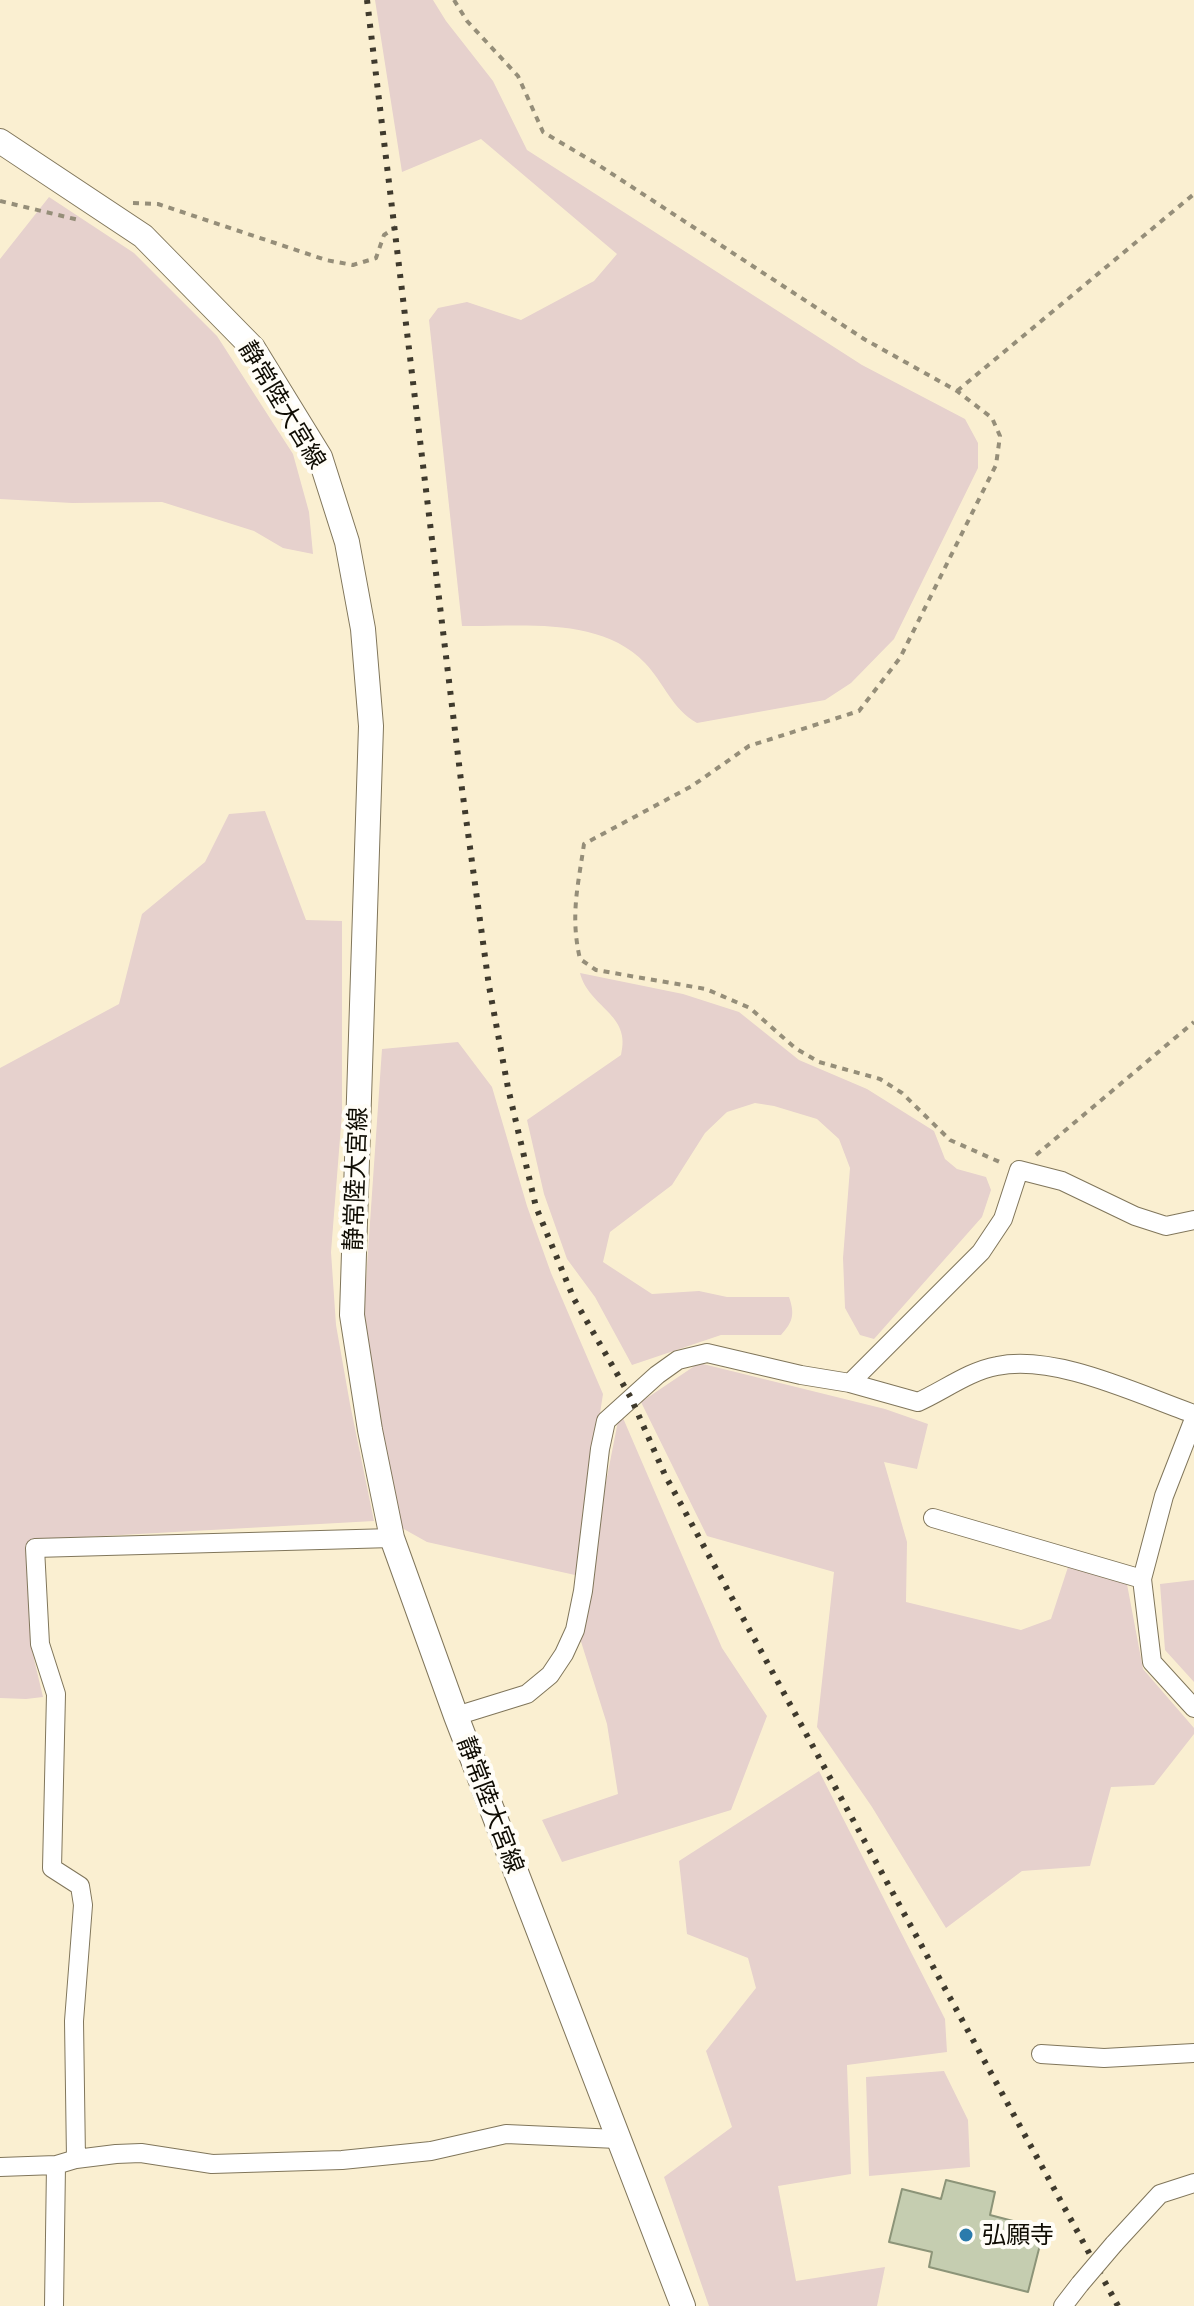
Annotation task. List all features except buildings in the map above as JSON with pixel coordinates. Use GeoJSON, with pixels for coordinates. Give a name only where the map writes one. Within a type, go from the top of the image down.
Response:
{"type":"FeatureCollection","features":[{"type":"Feature","properties":{"kind":"main road","name":"静常陸大宮線"},"geometry":{"type":"LineString","coordinates":[[0,141],[143,236],[253,348],[320,457],[347,542],[363,629],[371,726],[352,1315],[370,1430],[392,1538],[456,1716],[683,2306]]}},
{"type":"Feature","properties":{"kind":"street"},"geometry":{"type":"LineString","coordinates":[[850,1383],[981,1252],[1003,1219],[1019,1170],[1062,1181],[1135,1216],[1166,1226],[1194,1220]]}},
{"type":"Feature","properties":{"kind":"street"},"geometry":{"type":"LineString","coordinates":[[456,1716],[527,1694],[550,1675],[575,1630],[606,1421],[678,1360],[707,1353],[850,1383],[918,1402],[995,1366],[1034,1362],[1074,1372],[1194,1417],[1164,1496],[1142,1579],[1152,1662],[1194,1708]]}},
{"type":"Feature","properties":{"kind":"street"},"geometry":{"type":"LineString","coordinates":[[933,1518],[1142,1579]]}},
{"type":"Feature","properties":{"kind":"street"},"geometry":{"type":"LineString","coordinates":[[76,2159],[74,2021],[83,1905],[80,1886],[52,1868],[56,1694],[40,1644],[35,1548],[392,1538]]}},
{"type":"Feature","properties":{"kind":"street"},"geometry":{"type":"LineString","coordinates":[[1041,2054],[1104,2058],[1194,2053]]}},
{"type":"Feature","properties":{"kind":"street"},"geometry":{"type":"LineString","coordinates":[[0,2167],[56,2165],[76,2159],[141,2153],[212,2164],[342,2160],[431,2151],[506,2134],[617,2139]]}},
{"type":"Feature","properties":{"kind":"street"},"geometry":{"type":"LineString","coordinates":[[54,2306],[56,2165]]}},
{"type":"Feature","properties":{"kind":"street"},"geometry":{"type":"LineString","coordinates":[[1063,2306],[1160,2194],[1194,2183]]}},
{"type":"Feature","properties":{"kind":"path"},"geometry":{"type":"LineString","coordinates":[[454,0],[467,21],[518,76],[543,132],[864,339],[957,391],[992,418],[1000,436],[996,465],[900,658],[859,711],[749,746],[692,786],[584,844],[574,914],[580,959],[596,970],[706,989],[750,1008],[795,1048],[819,1062],[880,1079],[902,1093],[950,1140],[1019,1170],[1194,1022]]}},
{"type":"Feature","properties":{"kind":"path"},"geometry":{"type":"LineString","coordinates":[[957,391],[1194,194]]}},
{"type":"Feature","properties":{"kind":"path"},"geometry":{"type":"LineString","coordinates":[[0,201],[86,222]]}},
{"type":"Feature","properties":{"kind":"path"},"geometry":{"type":"LineString","coordinates":[[131,203],[158,204],[326,260],[353,265],[376,258],[384,235],[396,227]]}},
{"type":"Feature","properties":{"kind":"shaded area"},"geometry":{"type":"Polygon","coordinates":[[[375,0],[433,0],[493,81],[527,150],[862,365],[965,419],[978,443],[978,468],[894,639],[851,683],[825,700],[697,723],[675,703],[645,663],[627,648],[606,638],[559,627],[462,626],[429,320],[438,308],[467,302],[521,320],[594,281],[617,254],[481,139],[402,172],[375,0]]]}},
{"type":"Feature","properties":{"kind":"shaded area"},"geometry":{"type":"Polygon","coordinates":[[[49,197],[134,253],[217,336],[293,454],[309,512],[313,554],[283,548],[254,531],[162,502],[72,503],[0,499],[0,259],[49,197]]]}},
{"type":"Feature","properties":{"kind":"shaded area"},"geometry":{"type":"Polygon","coordinates":[[[265,811],[306,920],[342,921],[342,1113],[331,1252],[336,1325],[374,1521],[30,1540],[30,1642],[43,1697],[0,1698],[0,1068],[119,1004],[142,914],[205,862],[229,814],[265,811]]]}},
{"type":"Feature","properties":{"kind":"shaded area"},"geometry":{"type":"Polygon","coordinates":[[[580,973],[683,994],[739,1012],[799,1060],[867,1089],[934,1131],[945,1159],[957,1169],[986,1177],[991,1190],[982,1217],[874,1339],[860,1335],[845,1308],[843,1258],[850,1168],[839,1139],[817,1119],[774,1106],[755,1103],[727,1112],[705,1133],[672,1185],[610,1232],[603,1262],[652,1294],[699,1291],[727,1297],[789,1297],[792,1308],[790,1322],[781,1335],[721,1335],[632,1365],[595,1297],[567,1259],[544,1194],[527,1120],[621,1055],[623,1041],[615,1020],[592,995],[580,973]]]}},
{"type":"Feature","properties":{"kind":"shaded area"},"geometry":{"type":"Polygon","coordinates":[[[458,1042],[492,1087],[527,1206],[551,1273],[603,1394],[575,1575],[427,1542],[402,1528],[377,1403],[364,1309],[382,1049],[458,1042]]]}},
{"type":"Feature","properties":{"kind":"shaded area"},"geometry":{"type":"Polygon","coordinates":[[[699,1363],[885,1409],[928,1424],[917,1469],[884,1462],[907,1542],[906,1602],[1021,1630],[1051,1619],[1068,1567],[1127,1584],[1143,1669],[1194,1728],[1194,1734],[1154,1785],[1111,1787],[1090,1866],[1022,1871],[946,1928],[872,1807],[817,1727],[834,1572],[707,1536],[641,1402],[699,1363]]]}},
{"type":"Feature","properties":{"kind":"shaded area"},"geometry":{"type":"Polygon","coordinates":[[[620,1411],[722,1648],[767,1716],[731,1810],[562,1862],[542,1820],[618,1794],[607,1724],[577,1629],[620,1411]]]}},
{"type":"Feature","properties":{"kind":"shaded area"},"geometry":{"type":"Polygon","coordinates":[[[1194,1580],[1194,1682],[1165,1650],[1160,1584],[1194,1580]]]}},
{"type":"Feature","properties":{"kind":"shaded area"},"geometry":{"type":"Polygon","coordinates":[[[819,1771],[945,2019],[947,2052],[847,2065],[851,2174],[778,2186],[796,2281],[885,2267],[877,2306],[709,2306],[664,2177],[732,2127],[706,2051],[756,1988],[748,1958],[687,1934],[679,1861],[819,1771]]]}},
{"type":"Feature","properties":{"kind":"shaded area"},"geometry":{"type":"Polygon","coordinates":[[[944,2071],[968,2120],[970,2167],[869,2176],[866,2077],[944,2071]]]}},
{"type":"Feature","properties":{"kind":"railway"},"geometry":{"type":"LineString","coordinates":[[367,0],[462,789],[489,986],[508,1088],[536,1207],[574,1299],[631,1398],[665,1475],[1118,2306]]}},
{"type":"Feature","properties":{"kind":"place","name":"弘願寺"},"geometry":{"type":"Point","coordinates":[966,2235]}}]}
